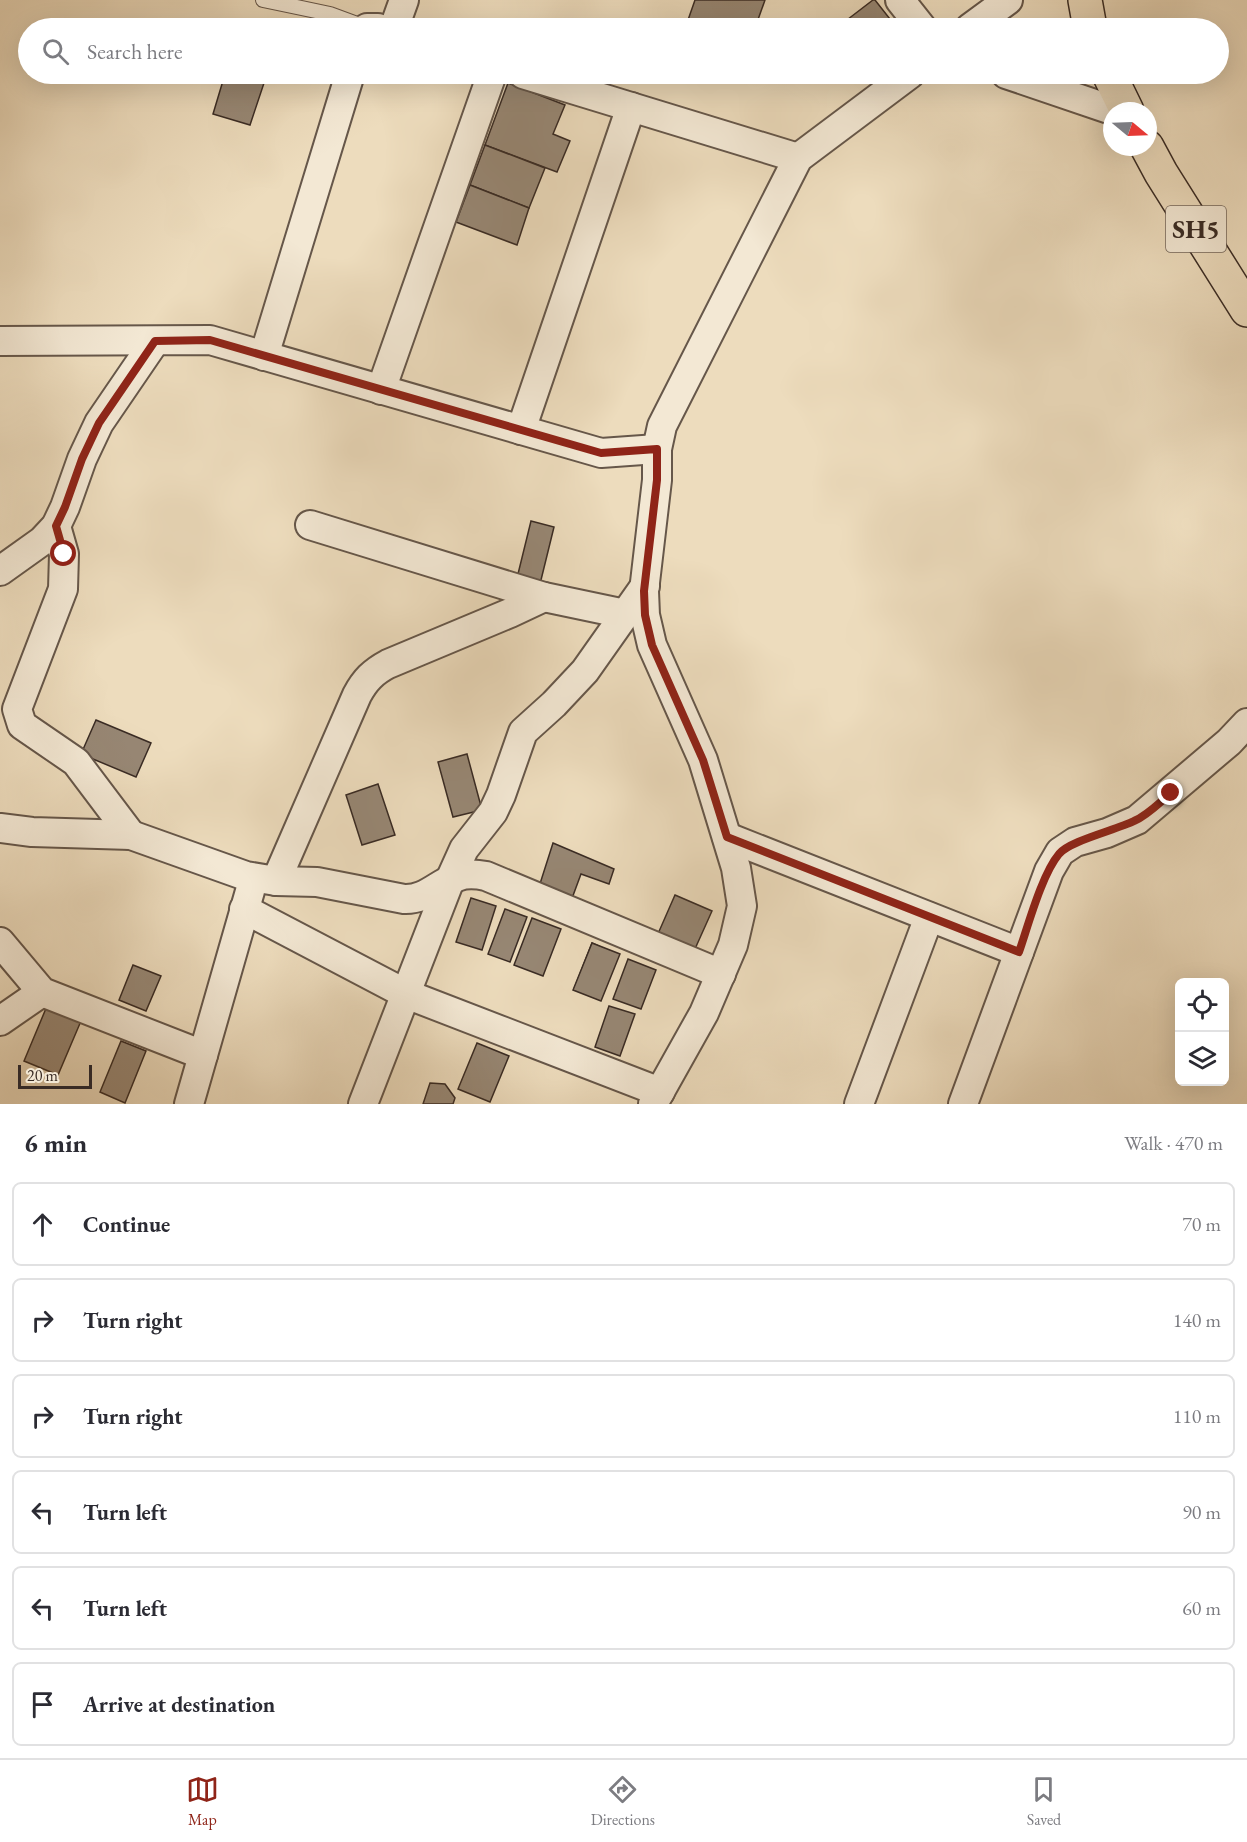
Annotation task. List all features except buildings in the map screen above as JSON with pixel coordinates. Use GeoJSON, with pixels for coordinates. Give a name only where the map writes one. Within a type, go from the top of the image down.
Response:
{"type":"FeatureCollection","features":[{"type":"Feature","properties":{"kind":"main road"},"geometry":{"type":"LineString","coordinates":[[1085,0],[1088,18]]}},
{"type":"Feature","properties":{"kind":"main road"},"geometry":{"type":"LineString","coordinates":[[1114,84],[1123,102]]}},
{"type":"Feature","properties":{"kind":"main road","name":"SH5"},"geometry":{"type":"LineString","coordinates":[[1152,156],[1247,310]]}},
{"type":"Feature","properties":{"kind":"street"},"geometry":{"type":"LineString","coordinates":[[387,18],[404,0]]}},
{"type":"Feature","properties":{"kind":"street"},"geometry":{"type":"LineString","coordinates":[[900,0],[914,18]]}},
{"type":"Feature","properties":{"kind":"street"},"geometry":{"type":"LineString","coordinates":[[984,18],[1008,0]]}},
{"type":"Feature","properties":{"kind":"street"},"geometry":{"type":"LineString","coordinates":[[264,356],[347,84]]}},
{"type":"Feature","properties":{"kind":"street"},"geometry":{"type":"LineString","coordinates":[[381,390],[488,84]]}},
{"type":"Feature","properties":{"kind":"street"},"geometry":{"type":"LineString","coordinates":[[556,84],[798,158]]}},
{"type":"Feature","properties":{"kind":"street"},"geometry":{"type":"LineString","coordinates":[[244,909],[406,994],[657,1098],[704,1013],[734,945],[741,906],[736,868],[703,760],[652,645],[645,615],[645,586],[657,480],[657,449],[662,426],[798,158],[897,84]]}},
{"type":"Feature","properties":{"kind":"street"},"geometry":{"type":"LineString","coordinates":[[1035,84],[1103,107]]}},
{"type":"Feature","properties":{"kind":"street"},"geometry":{"type":"LineString","coordinates":[[521,430],[631,107]]}},
{"type":"Feature","properties":{"kind":"street"},"geometry":{"type":"LineString","coordinates":[[0,341],[210,340],[601,453],[657,449]]}},
{"type":"Feature","properties":{"kind":"street"},"geometry":{"type":"LineString","coordinates":[[0,571],[42,541],[56,526],[82,459],[99,423],[155,341]]}},
{"type":"Feature","properties":{"kind":"street"},"geometry":{"type":"LineString","coordinates":[[310,525],[544,597],[625,614]]}},
{"type":"Feature","properties":{"kind":"street"},"geometry":{"type":"LineString","coordinates":[[56,526],[64,554],[63,590],[17,709],[19,718],[22,725],[80,767],[131,835]]}},
{"type":"Feature","properties":{"kind":"street"},"geometry":{"type":"LineString","coordinates":[[363,1104],[450,880],[464,849],[493,812],[523,732],[585,671],[645,586]]}},
{"type":"Feature","properties":{"kind":"street"},"geometry":{"type":"LineString","coordinates":[[189,1104],[244,909],[265,879],[364,681],[373,672],[388,664],[544,597]]}},
{"type":"Feature","properties":{"kind":"street"},"geometry":{"type":"LineString","coordinates":[[963,1104],[1049,870],[1060,852],[1075,842],[1107,833],[1137,820],[1229,742],[1247,723]]}},
{"type":"Feature","properties":{"kind":"street"},"geometry":{"type":"LineString","coordinates":[[0,828],[32,832],[131,835],[265,879],[317,882],[414,899],[456,877],[473,874],[486,876],[721,974]]}},
{"type":"Feature","properties":{"kind":"street"},"geometry":{"type":"LineString","coordinates":[[727,837],[1019,952]]}},
{"type":"Feature","properties":{"kind":"street"},"geometry":{"type":"LineString","coordinates":[[859,1104],[929,917]]}},
{"type":"Feature","properties":{"kind":"street"},"geometry":{"type":"LineString","coordinates":[[0,942],[42,992],[203,1055]]}},
{"type":"Feature","properties":{"kind":"street"},"geometry":{"type":"LineString","coordinates":[[0,1021],[42,992]]}},
{"type":"Feature","properties":{"kind":"lane"},"geometry":{"type":"LineString","coordinates":[[263,0],[296,3],[343,18]]}},
{"type":"Feature","properties":{"kind":"route"},"geometry":{"type":"LineString","coordinates":[[64,554],[56,526],[82,459],[99,423],[155,341],[210,340],[601,453],[657,449],[657,480],[644,591],[645,615],[652,645],[703,760],[727,837],[1019,952],[1049,870],[1060,852],[1075,842],[1107,833],[1137,820],[1171,793]]}}]}
